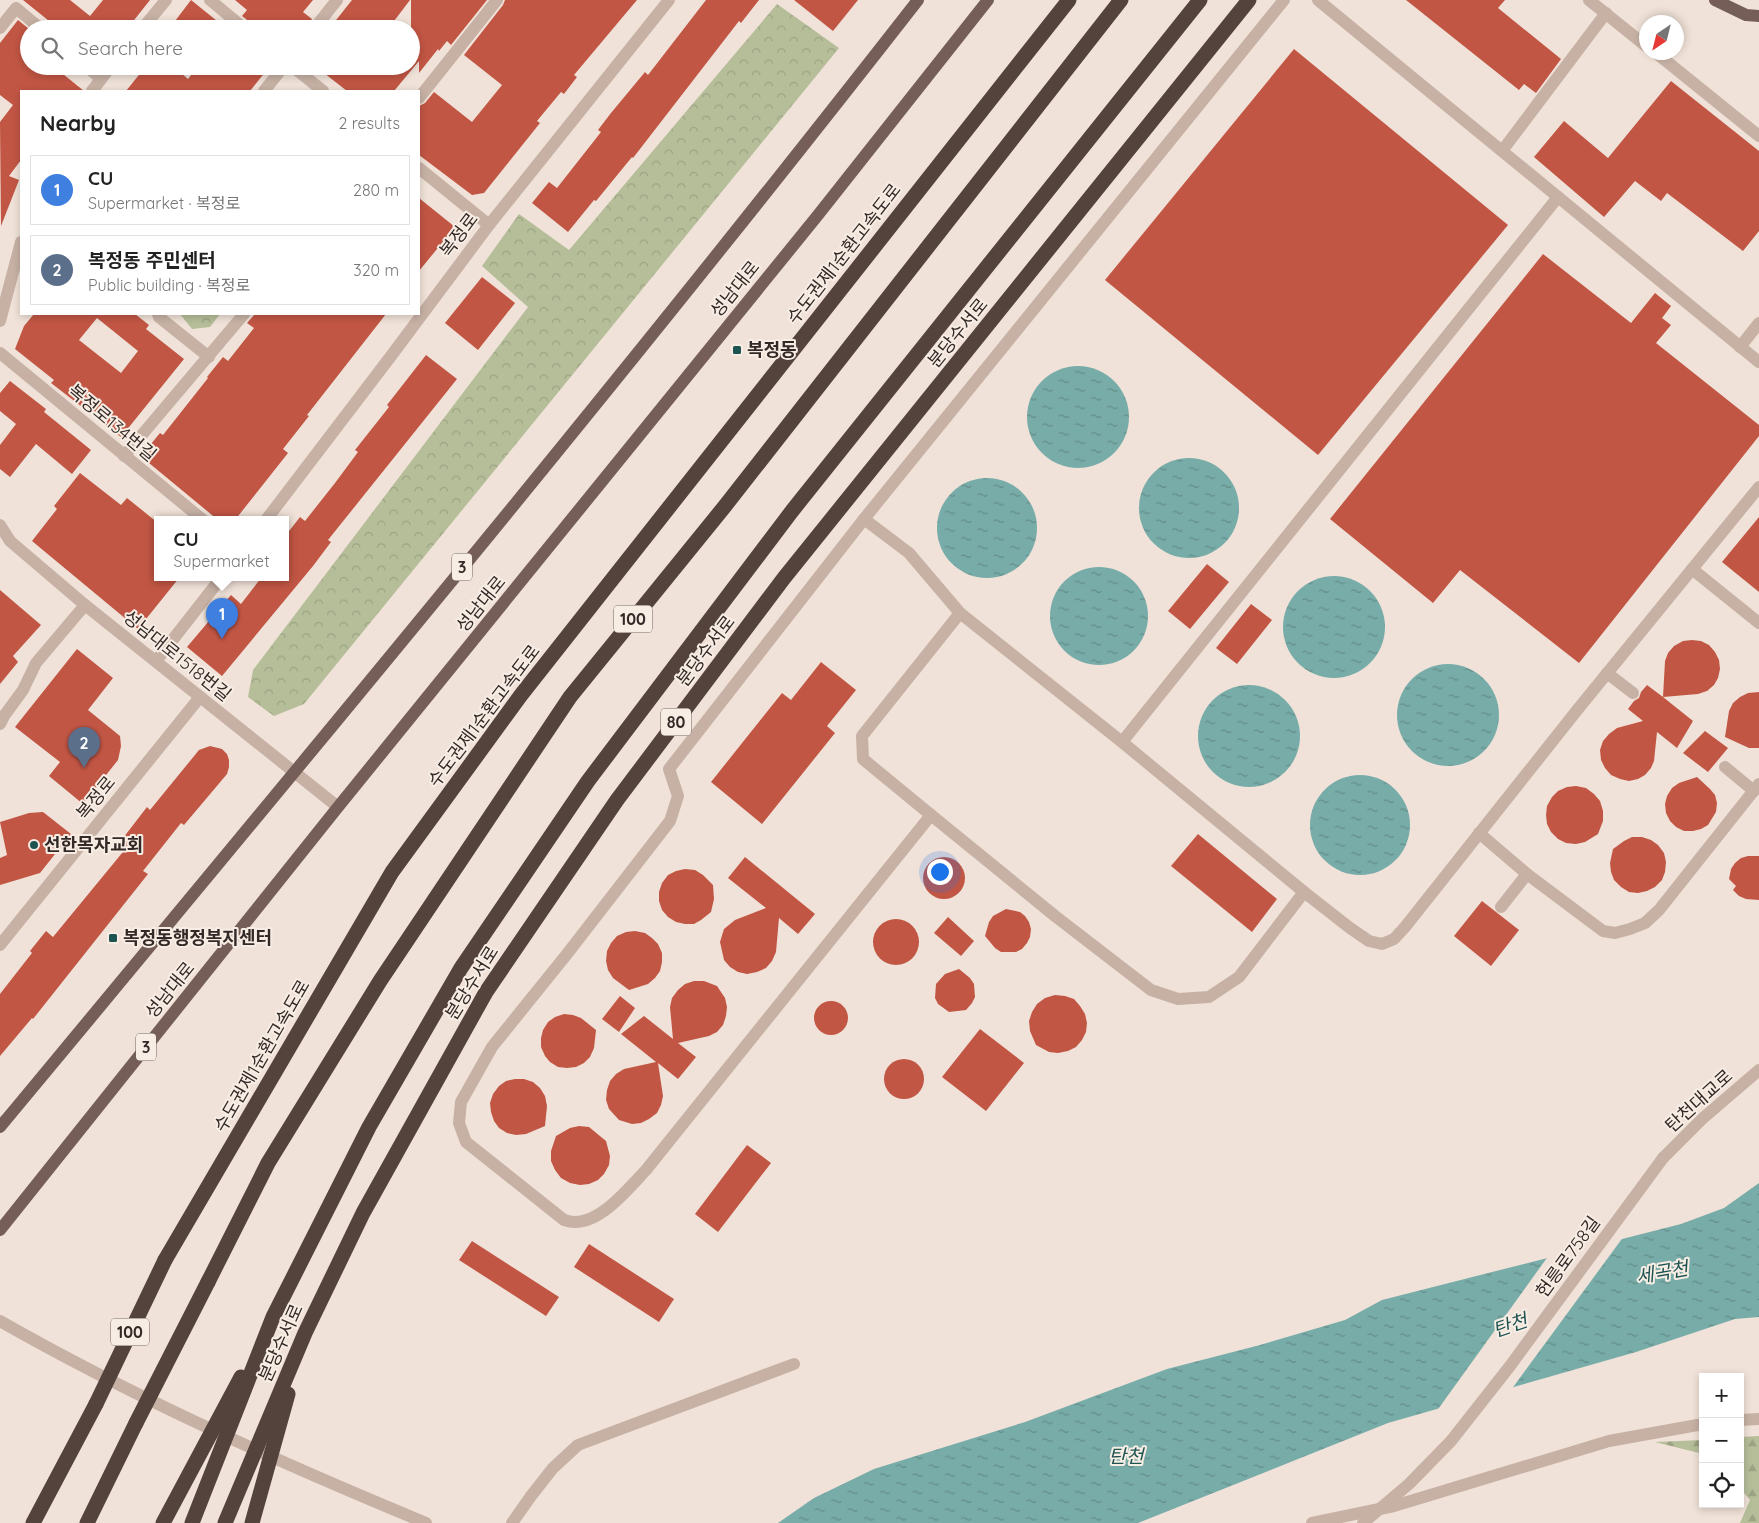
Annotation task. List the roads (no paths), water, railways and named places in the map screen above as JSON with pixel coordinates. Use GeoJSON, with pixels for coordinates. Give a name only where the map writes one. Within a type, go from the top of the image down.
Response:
{"type":"FeatureCollection","features":[{"type":"Feature","properties":{"kind":"highway","name":"수도권제1순환고속도로"},"geometry":{"type":"LineString","coordinates":[[33,1523],[96,1404],[165,1260],[392,872],[521,695],[1070,0]]}},
{"type":"Feature","properties":{"kind":"highway","name":"100"},"geometry":{"type":"LineString","coordinates":[[87,1523],[268,1163],[380,981],[570,697],[725,506],[1122,0]]}},
{"type":"Feature","properties":{"kind":"highway","name":"분당수서로"},"geometry":{"type":"LineString","coordinates":[[192,1523],[273,1317],[369,1128],[461,968],[588,781],[792,511],[1200,0]]}},
{"type":"Feature","properties":{"kind":"highway","name":"분당수서로"},"geometry":{"type":"LineString","coordinates":[[225,1523],[305,1333],[363,1213],[486,992],[617,800],[790,571],[1249,0]]}},
{"type":"Feature","properties":{"kind":"highway"},"geometry":{"type":"LineString","coordinates":[[163,1523],[273,1317]]}},
{"type":"Feature","properties":{"kind":"highway"},"geometry":{"type":"LineString","coordinates":[[252,1523],[305,1333]]}},
{"type":"Feature","properties":{"kind":"main road","name":"성남대로"},"geometry":{"type":"LineString","coordinates":[[0,1127],[295,772],[772,186],[918,0]]}},
{"type":"Feature","properties":{"kind":"main road","name":"성남대로"},"geometry":{"type":"LineString","coordinates":[[0,1230],[338,807],[818,215],[988,0]]}},
{"type":"Feature","properties":{"kind":"main road"},"geometry":{"type":"LineString","coordinates":[[1715,0],[1746,15],[1759,16]]}},
{"type":"Feature","properties":{"kind":"street"},"geometry":{"type":"LineString","coordinates":[[6,0],[30,20]]}},
{"type":"Feature","properties":{"kind":"street"},"geometry":{"type":"LineString","coordinates":[[149,20],[166,0]]}},
{"type":"Feature","properties":{"kind":"street"},"geometry":{"type":"LineString","coordinates":[[210,0],[235,20]]}},
{"type":"Feature","properties":{"kind":"street"},"geometry":{"type":"LineString","coordinates":[[321,20],[337,0]]}},
{"type":"Feature","properties":{"kind":"street"},"geometry":{"type":"LineString","coordinates":[[420,97],[497,0]]}},
{"type":"Feature","properties":{"kind":"street","name":"복정로"},"geometry":{"type":"LineString","coordinates":[[269,516],[489,225],[669,0]]}},
{"type":"Feature","properties":{"kind":"street"},"geometry":{"type":"LineString","coordinates":[[931,815],[646,1170],[610,1207],[588,1220],[575,1222],[564,1220],[466,1142],[459,1123],[461,1102],[492,1047],[670,821],[678,796],[669,769],[864,519],[1284,0]]}},
{"type":"Feature","properties":{"kind":"street"},"geometry":{"type":"LineString","coordinates":[[1318,0],[1759,362]]}},
{"type":"Feature","properties":{"kind":"street"},"geometry":{"type":"LineString","coordinates":[[1589,0],[1639,40]]}},
{"type":"Feature","properties":{"kind":"street"},"geometry":{"type":"LineString","coordinates":[[0,28],[16,8]]}},
{"type":"Feature","properties":{"kind":"street"},"geometry":{"type":"LineString","coordinates":[[1502,151],[1606,13]]}},
{"type":"Feature","properties":{"kind":"street"},"geometry":{"type":"LineString","coordinates":[[1665,60],[1759,136]]}},
{"type":"Feature","properties":{"kind":"street"},"geometry":{"type":"LineString","coordinates":[[97,75],[101,78]]}},
{"type":"Feature","properties":{"kind":"street"},"geometry":{"type":"LineString","coordinates":[[93,90],[104,75]]}},
{"type":"Feature","properties":{"kind":"street"},"geometry":{"type":"LineString","coordinates":[[265,90],[277,75]]}},
{"type":"Feature","properties":{"kind":"street"},"geometry":{"type":"LineString","coordinates":[[303,75],[322,90]]}},
{"type":"Feature","properties":{"kind":"street"},"geometry":{"type":"LineString","coordinates":[[420,169],[489,225]]}},
{"type":"Feature","properties":{"kind":"street"},"geometry":{"type":"LineString","coordinates":[[1122,742],[1558,197]]}},
{"type":"Feature","properties":{"kind":"street"},"geometry":{"type":"LineString","coordinates":[[0,321],[20,246]]}},
{"type":"Feature","properties":{"kind":"street"},"geometry":{"type":"LineString","coordinates":[[158,315],[209,357]]}},
{"type":"Feature","properties":{"kind":"street"},"geometry":{"type":"LineString","coordinates":[[124,456],[243,315]]}},
{"type":"Feature","properties":{"kind":"street"},"geometry":{"type":"LineString","coordinates":[[1740,347],[1759,323]]}},
{"type":"Feature","properties":{"kind":"street","name":"복정로134번길"},"geometry":{"type":"LineString","coordinates":[[0,353],[197,516]]}},
{"type":"Feature","properties":{"kind":"street"},"geometry":{"type":"LineString","coordinates":[[864,519],[909,553],[960,613],[1122,742],[1304,892],[1350,928],[1369,940],[1382,944],[1394,939],[1759,487]]}},
{"type":"Feature","properties":{"kind":"street","name":"성남대로1518번길"},"geometry":{"type":"LineString","coordinates":[[0,525],[5,540],[338,807]]}},
{"type":"Feature","properties":{"kind":"street"},"geometry":{"type":"LineString","coordinates":[[1692,569],[1759,623]]}},
{"type":"Feature","properties":{"kind":"street"},"geometry":{"type":"LineString","coordinates":[[156,661],[219,581]]}},
{"type":"Feature","properties":{"kind":"street"},"geometry":{"type":"LineString","coordinates":[[0,724],[24,690],[36,663],[85,605]]}},
{"type":"Feature","properties":{"kind":"street"},"geometry":{"type":"LineString","coordinates":[[960,613],[862,736],[863,759],[1055,916],[1152,990],[1178,999],[1209,997],[1239,977],[1304,892]]}},
{"type":"Feature","properties":{"kind":"street"},"geometry":{"type":"LineString","coordinates":[[1607,673],[1633,693]]}},
{"type":"Feature","properties":{"kind":"street","name":"복정로"},"geometry":{"type":"LineString","coordinates":[[0,944],[200,696]]}},
{"type":"Feature","properties":{"kind":"street"},"geometry":{"type":"LineString","coordinates":[[1479,833],[1527,874],[1603,930],[1615,933],[1630,929],[1645,922],[1659,910],[1756,788],[1724,767]]}},
{"type":"Feature","properties":{"kind":"street"},"geometry":{"type":"LineString","coordinates":[[1501,907],[1527,874]]}},
{"type":"Feature","properties":{"kind":"street","name":"탄천대교로"},"geometry":{"type":"LineString","coordinates":[[1663,1158],[1702,1119],[1759,1070]]}},
{"type":"Feature","properties":{"kind":"street","name":"헌릉로758길"},"geometry":{"type":"LineString","coordinates":[[1363,1523],[1409,1484],[1451,1441],[1510,1366],[1663,1158]]}},
{"type":"Feature","properties":{"kind":"street"},"geometry":{"type":"LineString","coordinates":[[0,1321],[62,1357],[260,1452],[426,1523]]}},
{"type":"Feature","properties":{"kind":"street"},"geometry":{"type":"LineString","coordinates":[[512,1523],[553,1468],[578,1445],[794,1364]]}},
{"type":"Feature","properties":{"kind":"street"},"geometry":{"type":"LineString","coordinates":[[1744,1420],[1759,1419]]}},
{"type":"Feature","properties":{"kind":"street"},"geometry":{"type":"LineString","coordinates":[[1312,1523],[1394,1506],[1609,1441],[1699,1425]]}},
{"type":"Feature","properties":{"kind":"water"},"geometry":{"type":"Polygon","coordinates":[[[1078,366],[1098,370],[1114,381],[1125,397],[1129,417],[1125,437],[1114,453],[1098,464],[1078,468],[1058,464],[1042,453],[1031,437],[1027,417],[1031,397],[1042,381],[1058,370],[1078,366]]]}},
{"type":"Feature","properties":{"kind":"water"},"geometry":{"type":"Polygon","coordinates":[[[1189,458],[1199,459],[1217,466],[1231,480],[1238,498],[1238,518],[1231,536],[1217,550],[1199,557],[1189,558],[1179,557],[1161,550],[1147,536],[1140,518],[1139,508],[1140,498],[1147,480],[1161,466],[1179,459],[1189,458]]]}},
{"type":"Feature","properties":{"kind":"water"},"geometry":{"type":"Polygon","coordinates":[[[987,478],[1006,482],[1023,492],[1033,509],[1037,528],[1033,547],[1023,564],[1006,574],[987,578],[968,574],[951,564],[941,547],[937,528],[941,509],[951,492],[968,482],[987,478]]]}},
{"type":"Feature","properties":{"kind":"water"},"geometry":{"type":"Polygon","coordinates":[[[1099,567],[1118,570],[1134,581],[1145,597],[1148,616],[1145,635],[1134,651],[1118,662],[1099,665],[1080,662],[1064,651],[1053,635],[1050,616],[1053,597],[1064,581],[1080,570],[1099,567]]]}},
{"type":"Feature","properties":{"kind":"water"},"geometry":{"type":"Polygon","coordinates":[[[1334,576],[1354,580],[1370,591],[1381,607],[1385,627],[1381,647],[1370,663],[1354,674],[1334,678],[1314,674],[1298,663],[1287,647],[1283,627],[1287,607],[1298,591],[1314,580],[1334,576]]]}},
{"type":"Feature","properties":{"kind":"water"},"geometry":{"type":"Polygon","coordinates":[[[1448,664],[1468,668],[1484,679],[1495,695],[1499,715],[1495,735],[1484,751],[1468,762],[1448,766],[1428,762],[1412,751],[1401,735],[1397,715],[1401,695],[1412,679],[1428,668],[1448,664]]]}},
{"type":"Feature","properties":{"kind":"water"},"geometry":{"type":"Polygon","coordinates":[[[1249,685],[1268,689],[1285,700],[1296,717],[1300,736],[1296,755],[1285,772],[1268,783],[1249,787],[1230,783],[1213,772],[1202,755],[1198,736],[1202,717],[1213,700],[1230,689],[1249,685]]]}},
{"type":"Feature","properties":{"kind":"water"},"geometry":{"type":"Polygon","coordinates":[[[1360,775],[1379,778],[1396,789],[1407,806],[1410,825],[1407,844],[1396,861],[1379,872],[1360,875],[1341,872],[1324,861],[1313,844],[1310,825],[1313,806],[1324,789],[1341,778],[1360,775]]]}},
{"type":"Feature","properties":{"kind":"water","name":"탄천"},"geometry":{"type":"Polygon","coordinates":[[[1759,1183],[1759,1317],[1735,1319],[1636,1352],[1388,1423],[1138,1523],[778,1523],[814,1498],[874,1469],[1025,1422],[1167,1369],[1260,1345],[1345,1320],[1382,1300],[1681,1224],[1724,1208],[1759,1183]]]}},
{"type":"Feature","properties":{"kind":"place","name":"복정동"},"geometry":{"type":"Point","coordinates":[737,350]}},
{"type":"Feature","properties":{"kind":"place","name":"CU"},"geometry":{"type":"Point","coordinates":[222,639]}},
{"type":"Feature","properties":{"kind":"place","name":"복정동 주민센터"},"geometry":{"type":"Point","coordinates":[84,768]}},
{"type":"Feature","properties":{"kind":"place","name":"선한목자교회"},"geometry":{"type":"Point","coordinates":[34,845]}},
{"type":"Feature","properties":{"kind":"place","name":"복정동행정복지센터"},"geometry":{"type":"Point","coordinates":[113,938]}},
{"type":"Feature","properties":{"kind":"water label","name":"세곡천"},"geometry":{"type":"Point","coordinates":[1662,1272]}}]}
